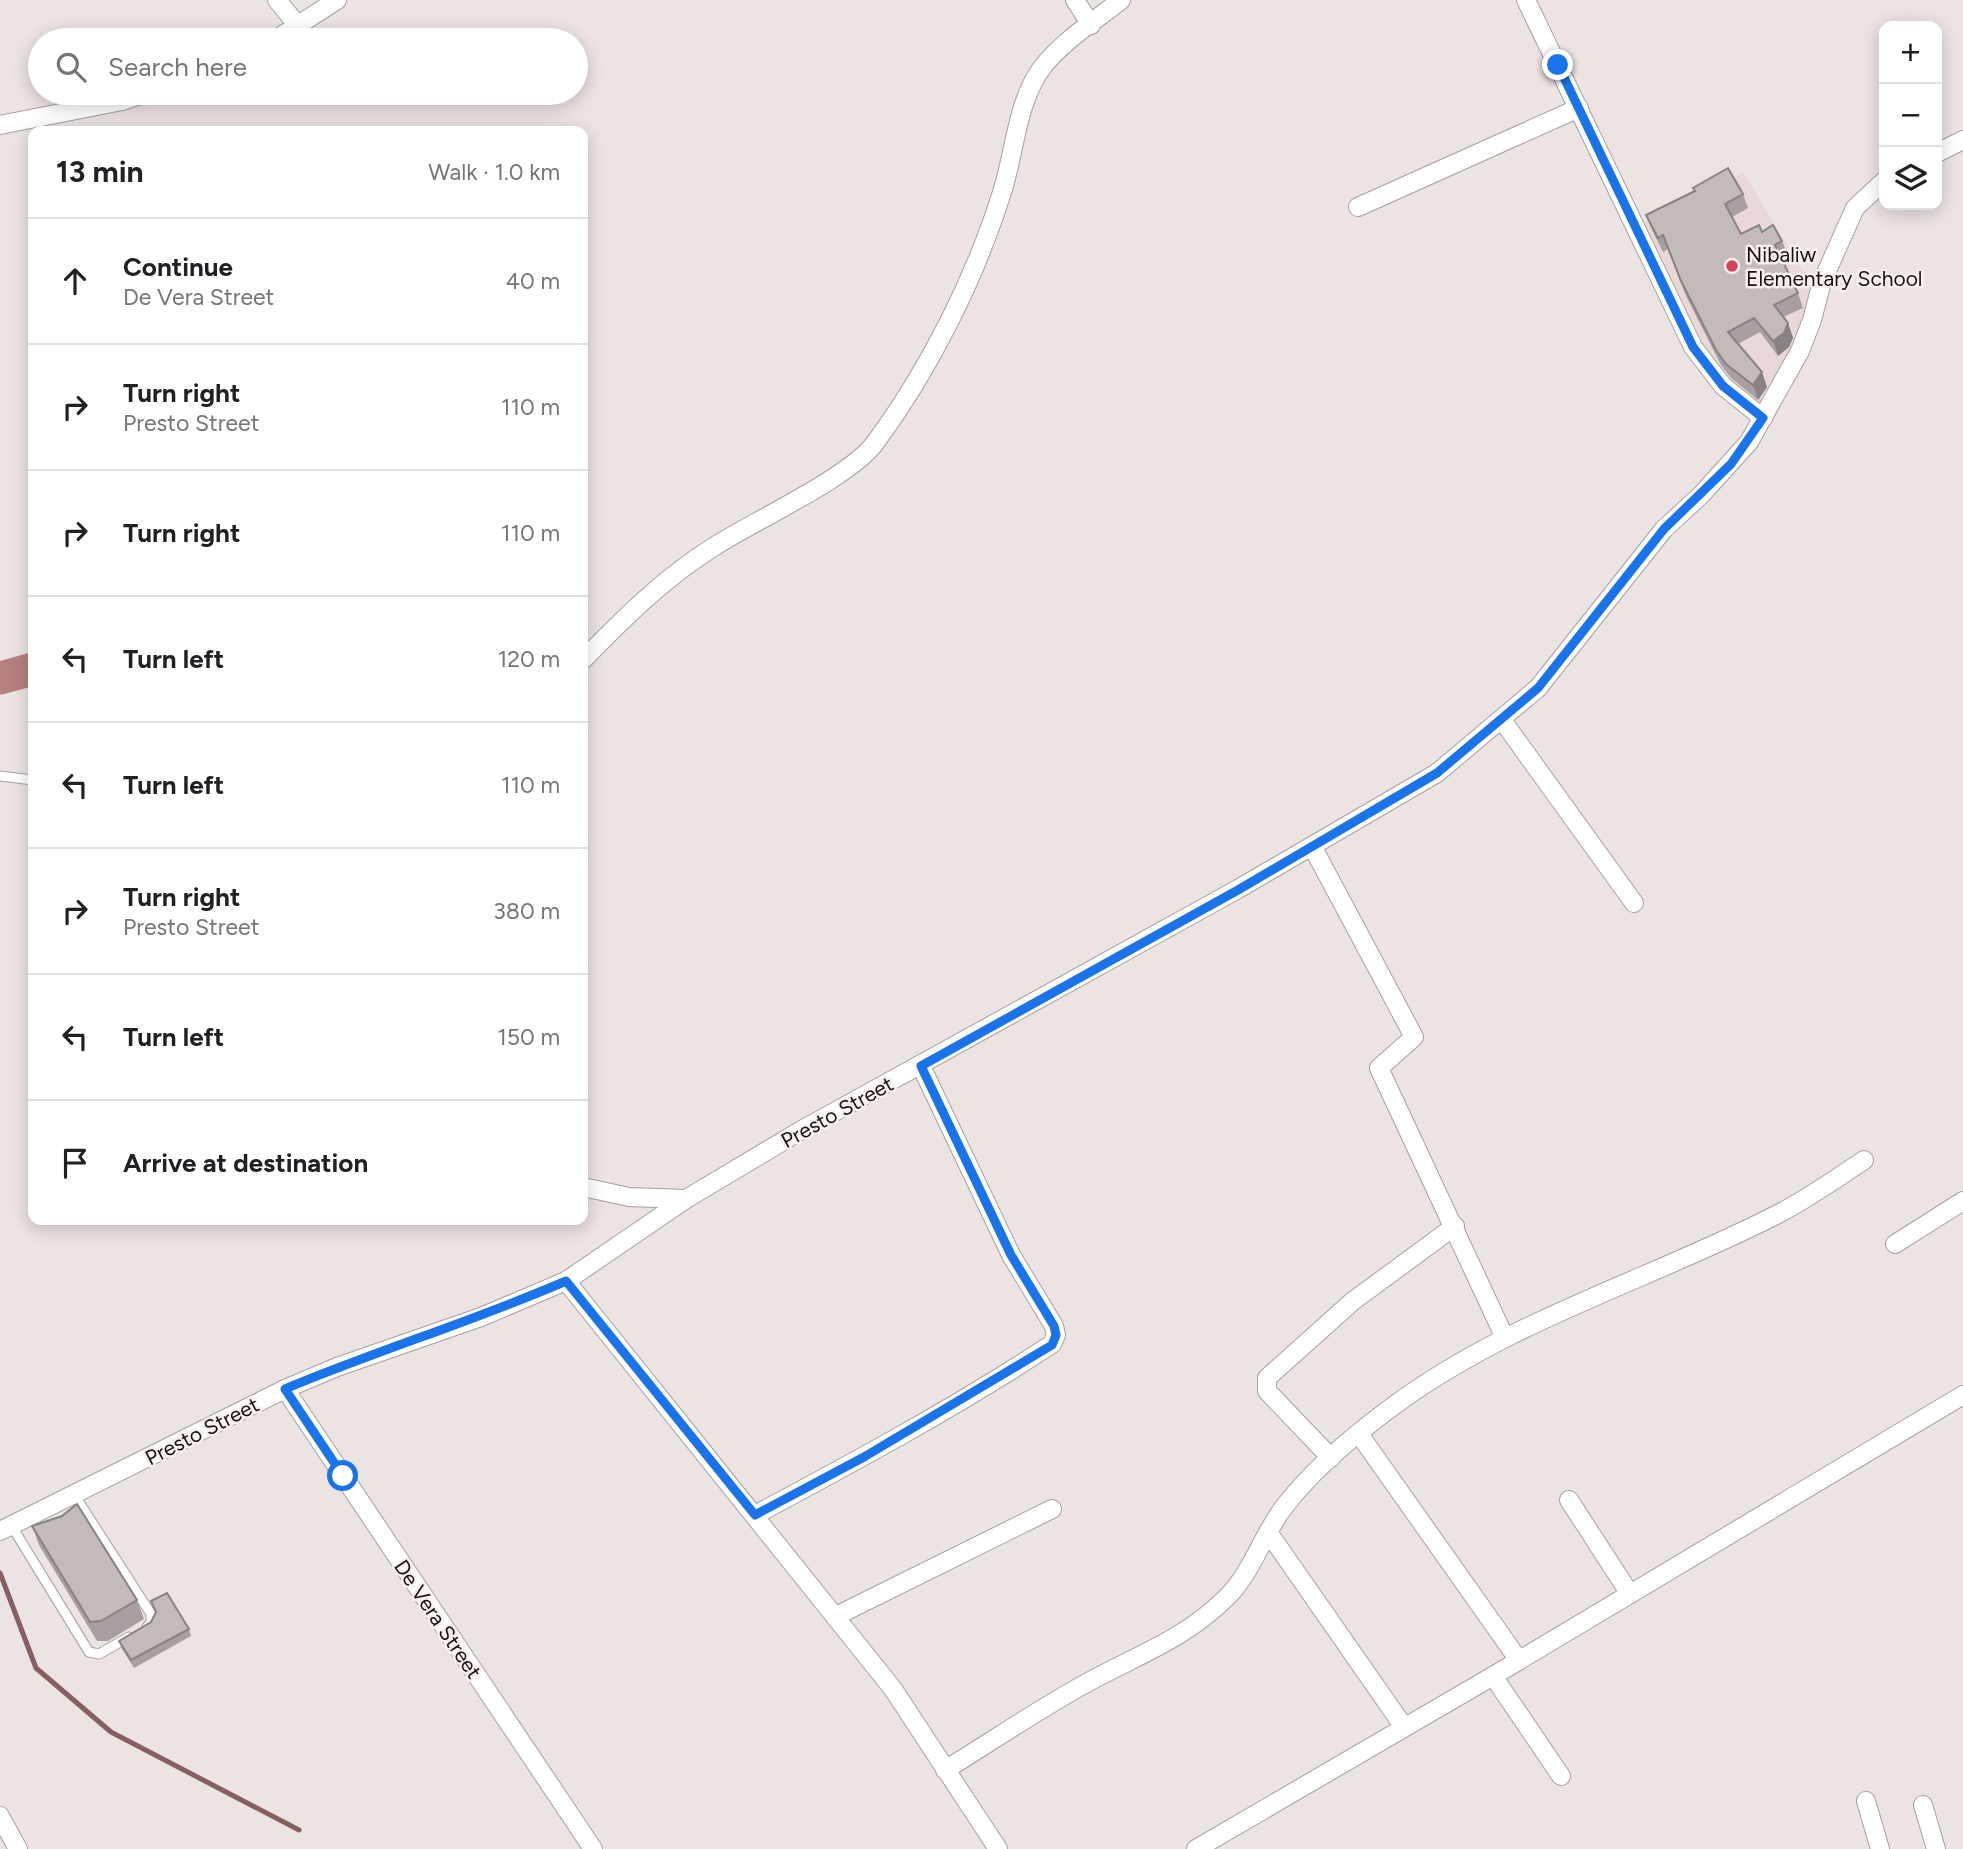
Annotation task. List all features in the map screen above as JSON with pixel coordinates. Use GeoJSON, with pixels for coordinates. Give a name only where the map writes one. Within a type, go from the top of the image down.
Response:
{"type":"FeatureCollection","features":[{"type":"Feature","properties":{"kind":"street"},"geometry":{"type":"LineString","coordinates":[[277,0],[299,27],[337,0]]}},
{"type":"Feature","properties":{"kind":"street"},"geometry":{"type":"LineString","coordinates":[[1075,0],[1091,24]]}},
{"type":"Feature","properties":{"kind":"street"},"geometry":{"type":"LineString","coordinates":[[588,655],[663,583],[713,547],[847,467],[872,447],[914,382],[976,267],[1003,188],[1028,91],[1042,68],[1064,45],[1121,0]]}},
{"type":"Feature","properties":{"kind":"street"},"geometry":{"type":"LineString","coordinates":[[1526,0],[1693,347],[1723,386],[1763,418]]}},
{"type":"Feature","properties":{"kind":"street"},"geometry":{"type":"LineString","coordinates":[[0,125],[102,105]]}},
{"type":"Feature","properties":{"kind":"street"},"geometry":{"type":"LineString","coordinates":[[1358,206],[1579,108]]}},
{"type":"Feature","properties":{"kind":"street"},"geometry":{"type":"LineString","coordinates":[[1942,150],[1963,140]]}},
{"type":"Feature","properties":{"kind":"street","name":"Presto Street"},"geometry":{"type":"LineString","coordinates":[[6,1528],[75,1496],[285,1389],[337,1367],[481,1317],[566,1281],[686,1199],[800,1131],[921,1066],[1437,773],[1538,688],[1561,663],[1614,589],[1664,529],[1731,464],[1763,418],[1800,351],[1822,282],[1855,208],[1879,186]]}},
{"type":"Feature","properties":{"kind":"street"},"geometry":{"type":"LineString","coordinates":[[1502,720],[1634,903]]}},
{"type":"Feature","properties":{"kind":"street"},"geometry":{"type":"LineString","coordinates":[[1312,846],[1414,1037],[1379,1068],[1506,1338]]}},
{"type":"Feature","properties":{"kind":"street"},"geometry":{"type":"LineString","coordinates":[[755,1515],[933,1417],[1015,1368],[1055,1339],[1054,1326],[1011,1255],[921,1066]]}},
{"type":"Feature","properties":{"kind":"street"},"geometry":{"type":"LineString","coordinates":[[945,1770],[1094,1679],[1152,1652],[1180,1635],[1230,1595],[1268,1532],[1298,1491],[1331,1458],[1396,1403],[1456,1364],[1506,1338],[1779,1214],[1864,1160]]}},
{"type":"Feature","properties":{"kind":"street"},"geometry":{"type":"LineString","coordinates":[[588,1188],[629,1197],[686,1199]]}},
{"type":"Feature","properties":{"kind":"street"},"geometry":{"type":"LineString","coordinates":[[1895,1244],[1963,1201]]}},
{"type":"Feature","properties":{"kind":"street"},"geometry":{"type":"LineString","coordinates":[[1331,1458],[1267,1391],[1267,1378],[1353,1301],[1455,1226]]}},
{"type":"Feature","properties":{"kind":"street"},"geometry":{"type":"LineString","coordinates":[[566,1281],[893,1689],[998,1849]]}},
{"type":"Feature","properties":{"kind":"street","name":"De Vera Street"},"geometry":{"type":"LineString","coordinates":[[285,1389],[593,1849]]}},
{"type":"Feature","properties":{"kind":"street"},"geometry":{"type":"LineString","coordinates":[[1196,1849],[1493,1676],[1963,1395]]}},
{"type":"Feature","properties":{"kind":"street"},"geometry":{"type":"LineString","coordinates":[[1359,1434],[1518,1659]]}},
{"type":"Feature","properties":{"kind":"street"},"geometry":{"type":"LineString","coordinates":[[1569,1500],[1630,1594]]}},
{"type":"Feature","properties":{"kind":"street"},"geometry":{"type":"LineString","coordinates":[[836,1616],[1052,1509]]}},
{"type":"Feature","properties":{"kind":"street"},"geometry":{"type":"LineString","coordinates":[[1268,1532],[1404,1727]]}},
{"type":"Feature","properties":{"kind":"street"},"geometry":{"type":"LineString","coordinates":[[1493,1676],[1561,1776]]}},
{"type":"Feature","properties":{"kind":"street"},"geometry":{"type":"LineString","coordinates":[[1866,1801],[1880,1849]]}},
{"type":"Feature","properties":{"kind":"street"},"geometry":{"type":"LineString","coordinates":[[1923,1805],[1936,1849]]}},
{"type":"Feature","properties":{"kind":"street"},"geometry":{"type":"LineString","coordinates":[[0,1816],[18,1849]]}},
{"type":"Feature","properties":{"kind":"lane"},"geometry":{"type":"LineString","coordinates":[[0,776],[28,779]]}},
{"type":"Feature","properties":{"kind":"lane"},"geometry":{"type":"LineString","coordinates":[[6,1528],[85,1648],[99,1654],[148,1626],[152,1619],[75,1496]]}},
{"type":"Feature","properties":{"kind":"shaded area","name":"Nibaliw Elementary School"},"geometry":{"type":"Polygon","coordinates":[[[1743,172],[1815,293],[1804,335],[1760,411],[1729,388],[1681,304],[1644,222],[1743,172]]]}},
{"type":"Feature","properties":{"kind":"building","name":"Nibaliw Elementary School"},"geometry":{"type":"Polygon","coordinates":[[[1728,168],[1743,194],[1725,204],[1741,234],[1759,225],[1762,232],[1773,225],[1782,241],[1775,245],[1798,293],[1774,305],[1788,323],[1784,333],[1773,341],[1754,318],[1728,332],[1762,372],[1753,385],[1726,364],[1716,350],[1681,281],[1663,235],[1658,238],[1646,215],[1695,191],[1693,188],[1728,168]]]}},
{"type":"Feature","properties":{"kind":"building"},"geometry":{"type":"Polygon","coordinates":[[[77,1504],[137,1600],[101,1621],[90,1622],[32,1526],[62,1516],[77,1504]]]}},
{"type":"Feature","properties":{"kind":"building"},"geometry":{"type":"Polygon","coordinates":[[[167,1593],[189,1629],[131,1660],[119,1641],[151,1622],[156,1612],[151,1601],[167,1593]]]}},
{"type":"Feature","properties":{"kind":"waterway"},"geometry":{"type":"LineString","coordinates":[[0,678],[28,670]]}},
{"type":"Feature","properties":{"kind":"waterway"},"geometry":{"type":"LineString","coordinates":[[0,1573],[36,1668],[111,1732],[299,1830]]}},
{"type":"Feature","properties":{"kind":"place","name":"Nibaliw Elementary School"},"geometry":{"type":"Point","coordinates":[1732,266]}},
{"type":"Feature","properties":{"kind":"route"},"geometry":{"type":"LineString","coordinates":[[343,1476],[285,1389],[337,1367],[481,1317],[566,1281],[755,1515],[864,1457],[1052,1345],[1056,1335],[1054,1326],[1011,1255],[921,1066],[1238,890],[1437,773],[1518,707],[1561,663],[1614,589],[1664,529],[1731,464],[1749,442],[1763,418],[1707,370],[1693,347],[1558,65]]}}]}
